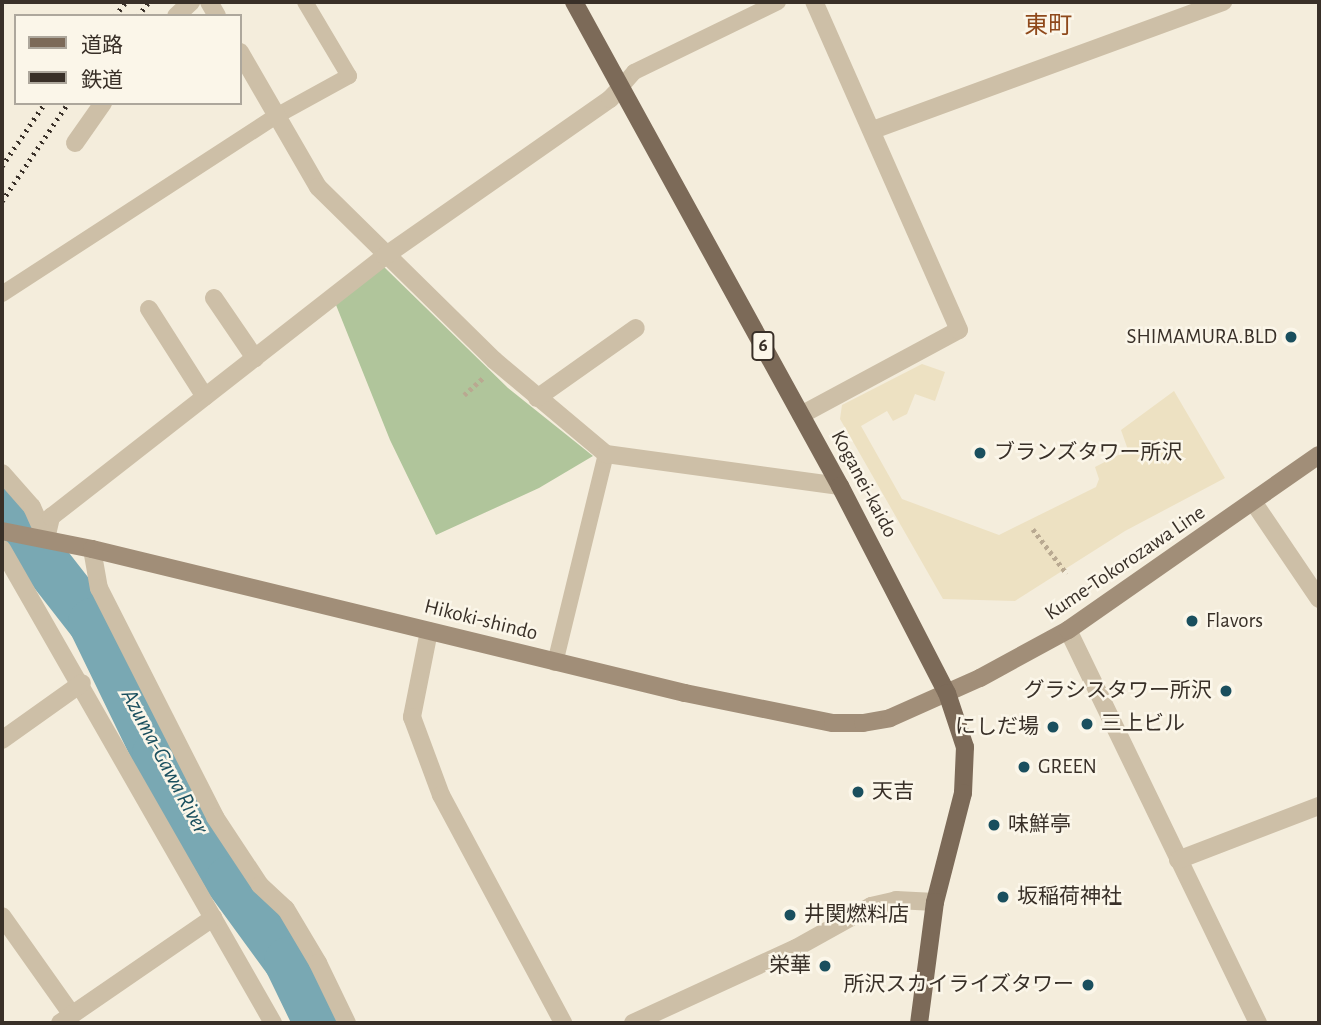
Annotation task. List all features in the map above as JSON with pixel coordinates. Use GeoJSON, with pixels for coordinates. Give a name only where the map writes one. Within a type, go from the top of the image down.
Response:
{"type":"FeatureCollection","features":[{"type":"Feature","properties":{"kind":"main road","name":"Koganei-kaido"},"geometry":{"type":"LineString","coordinates":[[574,2],[840,486],[947,693],[965,747],[963,793],[935,902],[919,1023]]}},
{"type":"Feature","properties":{"kind":"street"},"geometry":{"type":"LineString","coordinates":[[178,14],[191,2]]}},
{"type":"Feature","properties":{"kind":"street"},"geometry":{"type":"LineString","coordinates":[[801,415],[959,330],[873,130],[814,2]]}},
{"type":"Feature","properties":{"kind":"street"},"geometry":{"type":"LineString","coordinates":[[873,130],[1223,2]]}},
{"type":"Feature","properties":{"kind":"street"},"geometry":{"type":"LineString","coordinates":[[242,55],[318,187],[385,256],[537,398],[606,454],[840,486]]}},
{"type":"Feature","properties":{"kind":"street"},"geometry":{"type":"LineString","coordinates":[[43,538],[51,517],[385,256],[621,87]]}},
{"type":"Feature","properties":{"kind":"street"},"geometry":{"type":"LineString","coordinates":[[75,143],[102,105]]}},
{"type":"Feature","properties":{"kind":"street"},"geometry":{"type":"LineString","coordinates":[[214,298],[255,358]]}},
{"type":"Feature","properties":{"kind":"street"},"geometry":{"type":"LineString","coordinates":[[149,309],[205,397]]}},
{"type":"Feature","properties":{"kind":"street"},"geometry":{"type":"LineString","coordinates":[[537,398],[636,328]]}},
{"type":"Feature","properties":{"kind":"street","name":"Kume-Tokorozawa Line"},"geometry":{"type":"LineString","coordinates":[[947,693],[1068,630],[1254,503],[1319,455]]}},
{"type":"Feature","properties":{"kind":"street"},"geometry":{"type":"LineString","coordinates":[[2,473],[32,507],[43,538]]}},
{"type":"Feature","properties":{"kind":"street"},"geometry":{"type":"LineString","coordinates":[[1254,503],[1319,599]]}},
{"type":"Feature","properties":{"kind":"street","name":"Hikoki-shindo"},"geometry":{"type":"LineString","coordinates":[[2,531],[92,549],[555,663],[833,723],[890,718],[947,693]]}},
{"type":"Feature","properties":{"kind":"street"},"geometry":{"type":"LineString","coordinates":[[2,549],[82,683],[273,1023]]}},
{"type":"Feature","properties":{"kind":"street"},"geometry":{"type":"LineString","coordinates":[[92,549],[99,588],[215,817],[260,885],[286,909],[318,963],[347,1023]]}},
{"type":"Feature","properties":{"kind":"street"},"geometry":{"type":"LineString","coordinates":[[1068,630],[1258,1023]]}},
{"type":"Feature","properties":{"kind":"street"},"geometry":{"type":"LineString","coordinates":[[429,631],[412,717],[440,795],[563,1023]]}},
{"type":"Feature","properties":{"kind":"street"},"geometry":{"type":"LineString","coordinates":[[2,740],[82,683]]}},
{"type":"Feature","properties":{"kind":"street"},"geometry":{"type":"LineString","coordinates":[[1178,860],[1319,806]]}},
{"type":"Feature","properties":{"kind":"street"},"geometry":{"type":"LineString","coordinates":[[633,1023],[796,948],[871,906],[896,900],[935,902]]}},
{"type":"Feature","properties":{"kind":"street"},"geometry":{"type":"LineString","coordinates":[[2,916],[66,1019],[213,918]]}},
{"type":"Feature","properties":{"kind":"lane"},"geometry":{"type":"LineString","coordinates":[[2,294],[278,115],[349,76],[304,2]]}},
{"type":"Feature","properties":{"kind":"lane"},"geometry":{"type":"LineString","coordinates":[[621,87],[634,72],[778,2]]}},
{"type":"Feature","properties":{"kind":"lane"},"geometry":{"type":"LineString","coordinates":[[555,663],[606,454]]}},
{"type":"Feature","properties":{"kind":"path"},"geometry":{"type":"LineString","coordinates":[[1033,529],[1067,574]]}},
{"type":"Feature","properties":{"kind":"green space"},"geometry":{"type":"Polygon","coordinates":[[[382,265],[508,388],[593,456],[539,488],[436,535],[390,440],[336,305],[382,265]]]}},
{"type":"Feature","properties":{"kind":"shaded area"},"geometry":{"type":"Polygon","coordinates":[[[922,364],[945,372],[935,401],[915,394],[907,414],[893,421],[887,411],[861,426],[902,499],[999,535],[1096,487],[1099,479],[1095,467],[1128,450],[1121,430],[1174,391],[1225,478],[1125,531],[1015,601],[943,599],[840,419],[842,405],[922,364]]]}},
{"type":"Feature","properties":{"kind":"waterway","name":"Azuma-Gawa River"},"geometry":{"type":"LineString","coordinates":[[2,507],[92,622],[156,754],[229,880],[288,961],[318,1023]]}},
{"type":"Feature","properties":{"kind":"railway"},"geometry":{"type":"LineString","coordinates":[[117,14],[126,2]]}},
{"type":"Feature","properties":{"kind":"railway"},"geometry":{"type":"LineString","coordinates":[[140,14],[149,2]]}},
{"type":"Feature","properties":{"kind":"railway"},"geometry":{"type":"LineString","coordinates":[[2,166],[44,105]]}},
{"type":"Feature","properties":{"kind":"railway"},"geometry":{"type":"LineString","coordinates":[[2,201],[67,105]]}},
{"type":"Feature","properties":{"kind":"place","name":"SHIMAMURA.BLD"},"geometry":{"type":"Point","coordinates":[1291,337]}},
{"type":"Feature","properties":{"kind":"place","name":"ブランズタワー所沢"},"geometry":{"type":"Point","coordinates":[980,453]}},
{"type":"Feature","properties":{"kind":"place","name":"Flavors"},"geometry":{"type":"Point","coordinates":[1192,621]}},
{"type":"Feature","properties":{"kind":"place","name":"グラシスタワー所沢"},"geometry":{"type":"Point","coordinates":[1226,691]}},
{"type":"Feature","properties":{"kind":"place","name":"三上ビル"},"geometry":{"type":"Point","coordinates":[1087,724]}},
{"type":"Feature","properties":{"kind":"place","name":"にしだ場"},"geometry":{"type":"Point","coordinates":[1053,727]}},
{"type":"Feature","properties":{"kind":"place","name":"GREEN"},"geometry":{"type":"Point","coordinates":[1024,767]}},
{"type":"Feature","properties":{"kind":"place","name":"天吉"},"geometry":{"type":"Point","coordinates":[858,792]}},
{"type":"Feature","properties":{"kind":"place","name":"味鮮亭"},"geometry":{"type":"Point","coordinates":[994,825]}},
{"type":"Feature","properties":{"kind":"place","name":"坂稲荷神社"},"geometry":{"type":"Point","coordinates":[1003,897]}},
{"type":"Feature","properties":{"kind":"place","name":"井関燃料店"},"geometry":{"type":"Point","coordinates":[790,915]}},
{"type":"Feature","properties":{"kind":"place","name":"栄華"},"geometry":{"type":"Point","coordinates":[825,966]}},
{"type":"Feature","properties":{"kind":"place","name":"所沢スカイライズタワー"},"geometry":{"type":"Point","coordinates":[1088,985]}},
{"type":"Feature","properties":{"kind":"district","name":"東町"},"geometry":{"type":"Point","coordinates":[1048,27]}}]}
